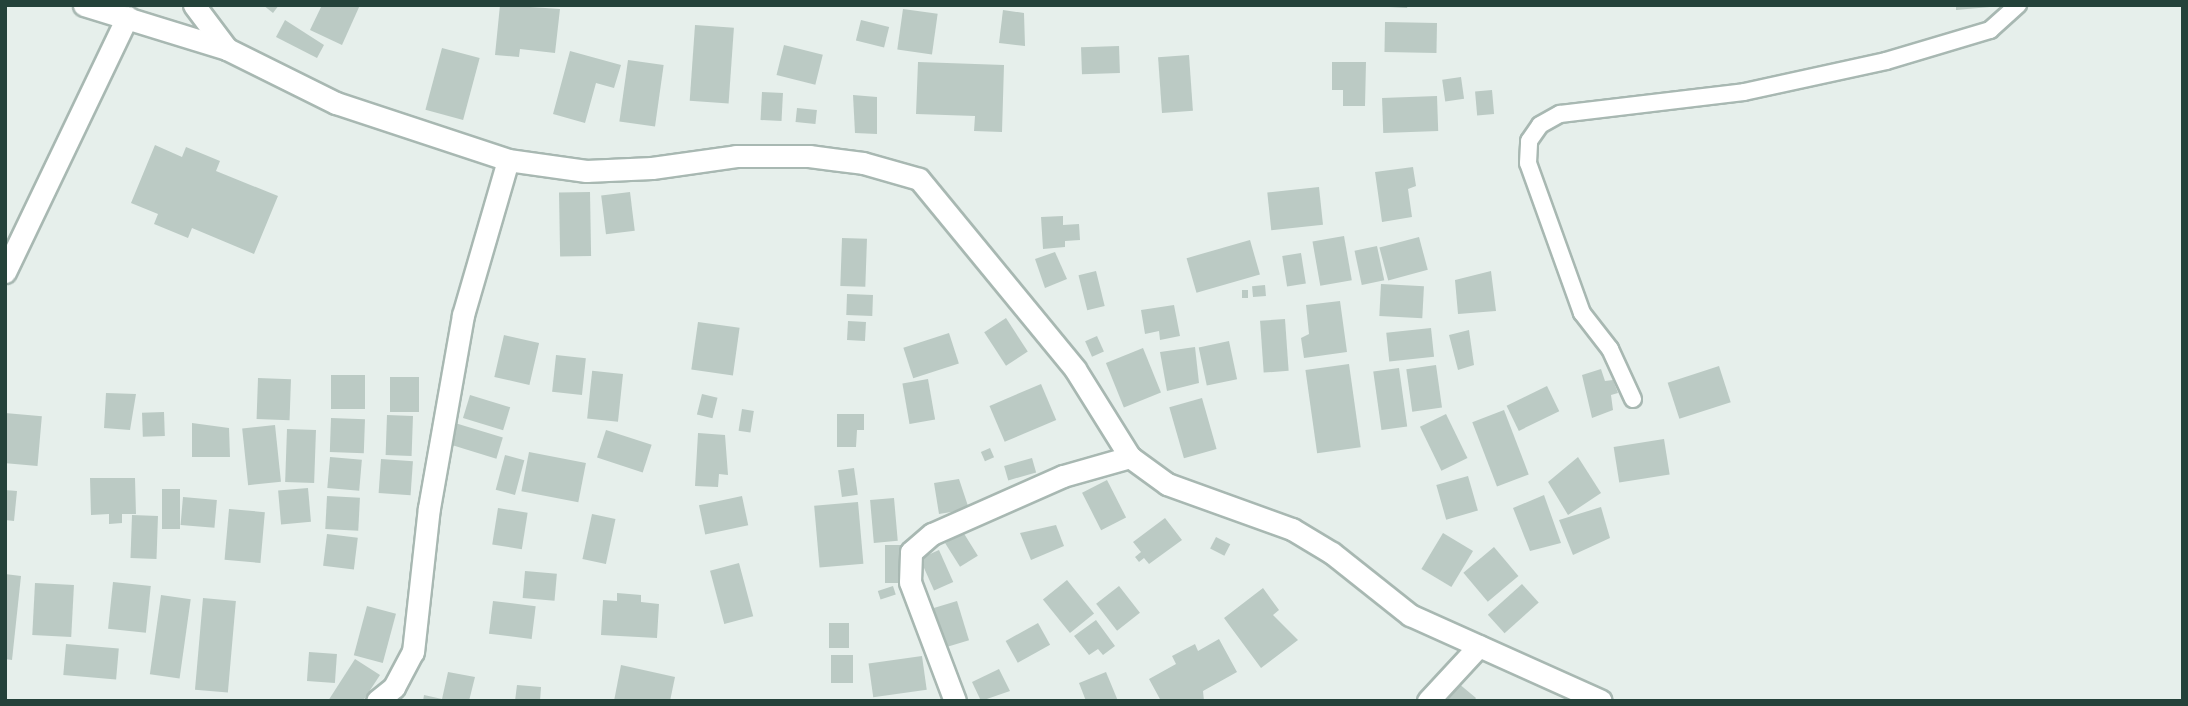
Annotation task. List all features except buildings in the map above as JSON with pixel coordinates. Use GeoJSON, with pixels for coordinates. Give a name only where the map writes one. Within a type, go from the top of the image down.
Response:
{"type":"FeatureCollection","features":[{"type":"Feature","properties":{"kind":"street"},"geometry":{"type":"LineString","coordinates":[[84,5],[227,49],[337,103],[508,160],[586,171],[652,168],[736,156],[809,156],[863,163],[919,179],[1075,369],[1130,457],[1167,484],[1293,529],[1332,553],[1410,615],[1601,701]]}},
{"type":"Feature","properties":{"kind":"street"},"geometry":{"type":"LineString","coordinates":[[194,5],[227,49]]}},
{"type":"Feature","properties":{"kind":"street"},"geometry":{"type":"LineString","coordinates":[[5,272],[127,17]]}},
{"type":"Feature","properties":{"kind":"street"},"geometry":{"type":"LineString","coordinates":[[377,701],[394,687],[413,652],[429,508],[463,315],[508,160]]}},
{"type":"Feature","properties":{"kind":"street"},"geometry":{"type":"LineString","coordinates":[[956,701],[910,582],[911,552],[932,534],[1063,476],[1130,457]]}},
{"type":"Feature","properties":{"kind":"street"},"geometry":{"type":"LineString","coordinates":[[1428,701],[1479,646]]}},
{"type":"Feature","properties":{"kind":"lane"},"geometry":{"type":"LineString","coordinates":[[1633,399],[1610,349],[1582,313],[1528,163],[1529,141],[1540,125],[1560,114],[1744,92],[1886,61],[1990,30],[2018,5]]}}]}
